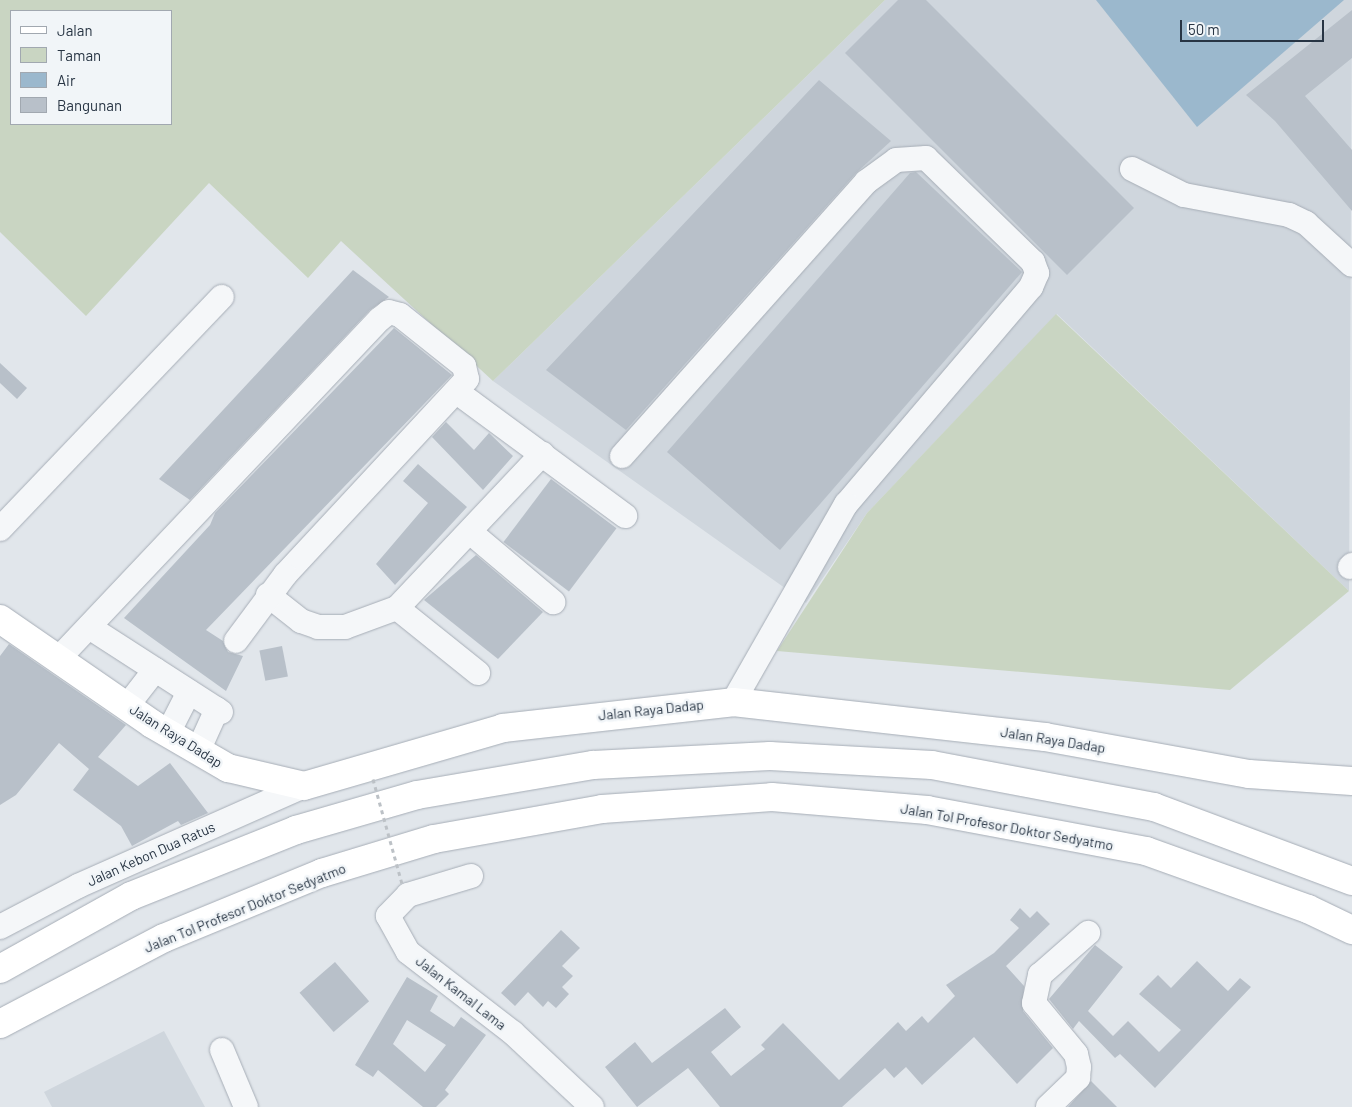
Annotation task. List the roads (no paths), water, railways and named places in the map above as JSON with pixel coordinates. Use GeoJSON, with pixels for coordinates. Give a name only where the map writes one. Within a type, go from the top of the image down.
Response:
{"type":"FeatureCollection","features":[{"type":"Feature","properties":{"kind":"main road","name":"Jalan Raya Dadap"},"geometry":{"type":"LineString","coordinates":[[0,619],[60,657],[127,706],[168,733],[228,768],[304,786],[503,728],[733,702],[1045,737],[1248,774],[1352,781]]}},
{"type":"Feature","properties":{"kind":"main road"},"geometry":{"type":"LineString","coordinates":[[0,970],[131,896],[296,830],[417,795],[593,765],[770,756],[932,765],[1154,807],[1352,881]]}},
{"type":"Feature","properties":{"kind":"main road","name":"Jalan Tol Profesor Doktor Sedyatmo"},"geometry":{"type":"LineString","coordinates":[[0,1024],[164,938],[322,873],[434,839],[611,808],[772,797],[927,810],[1146,851],[1308,909],[1352,930]]}},
{"type":"Feature","properties":{"kind":"street"},"geometry":{"type":"LineString","coordinates":[[622,456],[866,182],[896,160],[926,158],[1033,262],[1037,273],[1031,287],[846,504],[733,702]]}},
{"type":"Feature","properties":{"kind":"street"},"geometry":{"type":"LineString","coordinates":[[1132,168],[1184,195],[1289,215],[1306,223],[1352,265]]}},
{"type":"Feature","properties":{"kind":"street"},"geometry":{"type":"LineString","coordinates":[[0,529],[222,297]]}},
{"type":"Feature","properties":{"kind":"street"},"geometry":{"type":"LineString","coordinates":[[60,657],[389,312],[400,315],[464,366],[467,379],[268,595],[236,641]]}},
{"type":"Feature","properties":{"kind":"street"},"geometry":{"type":"LineString","coordinates":[[457,392],[625,516]]}},
{"type":"Feature","properties":{"kind":"street"},"geometry":{"type":"LineString","coordinates":[[268,595],[301,621],[318,626],[345,627],[397,608],[542,454]]}},
{"type":"Feature","properties":{"kind":"street"},"geometry":{"type":"LineString","coordinates":[[470,532],[553,602]]}},
{"type":"Feature","properties":{"kind":"street"},"geometry":{"type":"LineString","coordinates":[[397,608],[478,673]]}},
{"type":"Feature","properties":{"kind":"street"},"geometry":{"type":"LineString","coordinates":[[89,627],[219,710],[198,751]]}},
{"type":"Feature","properties":{"kind":"street"},"geometry":{"type":"LineString","coordinates":[[127,706],[155,670]]}},
{"type":"Feature","properties":{"kind":"street"},"geometry":{"type":"LineString","coordinates":[[168,733],[189,692]]}},
{"type":"Feature","properties":{"kind":"street","name":"Jalan Kebon Dua Ratus"},"geometry":{"type":"LineString","coordinates":[[0,926],[78,886],[304,786]]}},
{"type":"Feature","properties":{"kind":"street","name":"Jalan Kamal Lama"},"geometry":{"type":"LineString","coordinates":[[471,876],[408,895],[388,916],[408,952],[513,1033],[592,1107]]}},
{"type":"Feature","properties":{"kind":"street"},"geometry":{"type":"LineString","coordinates":[[1048,1107],[1078,1078],[1079,1067],[1076,1054],[1034,1003],[1040,975],[1088,933]]}},
{"type":"Feature","properties":{"kind":"street"},"geometry":{"type":"LineString","coordinates":[[222,1050],[246,1107]]}},
{"type":"Feature","properties":{"kind":"water"},"geometry":{"type":"Polygon","coordinates":[[[1096,0],[1344,0],[1197,127],[1096,0]]]}}]}
